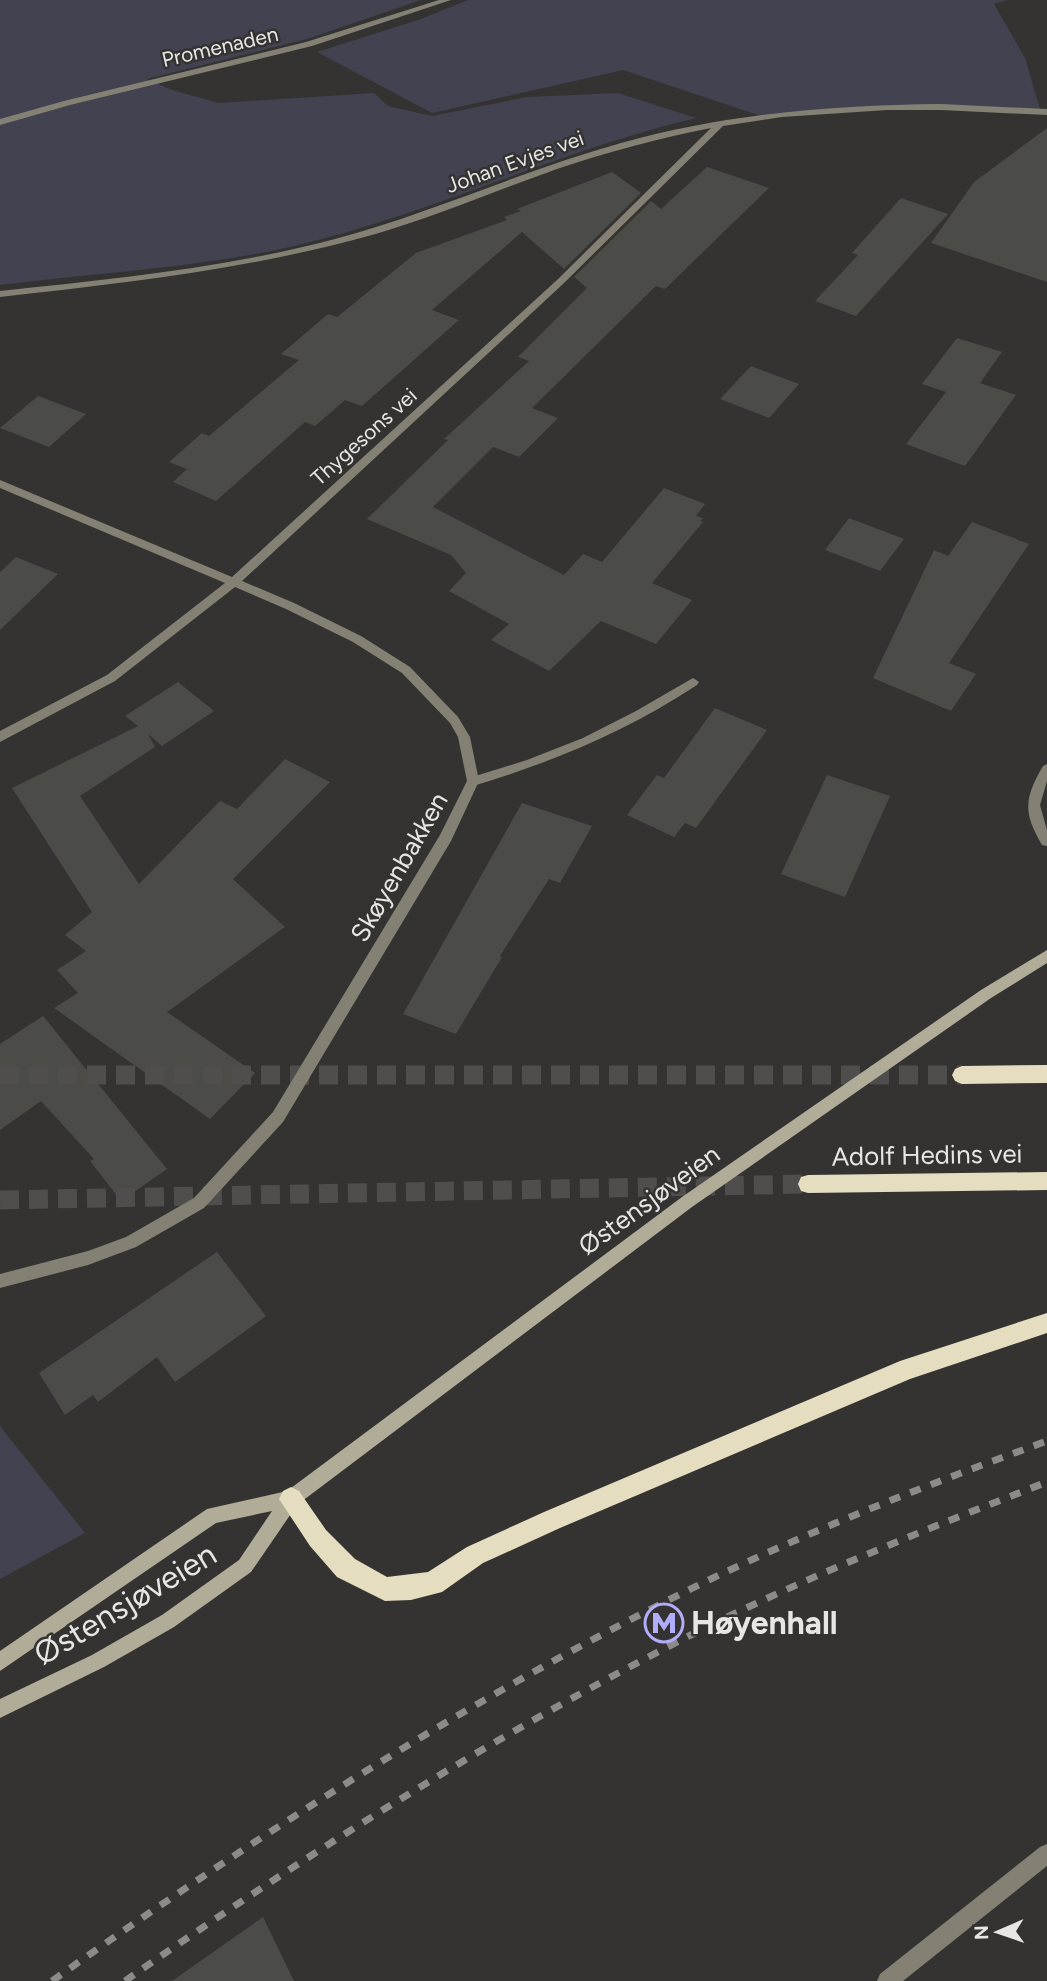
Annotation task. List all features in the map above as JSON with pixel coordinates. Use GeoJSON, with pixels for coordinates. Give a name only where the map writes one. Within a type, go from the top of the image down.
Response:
{"type":"FeatureCollection","features":[{"type":"Feature","properties":{"kind":"highway"},"geometry":{"type":"LineString","coordinates":[[962,1075],[1047,1074]]}},
{"type":"Feature","properties":{"kind":"highway","name":"Adolf Hedins vei"},"geometry":{"type":"LineString","coordinates":[[808,1184],[1047,1181]]}},
{"type":"Feature","properties":{"kind":"highway"},"geometry":{"type":"LineString","coordinates":[[291,1499],[318,1538],[346,1568],[385,1589],[411,1588],[433,1583],[475,1555],[552,1520],[895,1375],[1047,1323]]}},
{"type":"Feature","properties":{"kind":"main road","name":"Østensjøveien"},"geometry":{"type":"LineString","coordinates":[[0,1709],[98,1661],[145,1634],[245,1566],[291,1499],[687,1202],[986,994],[1047,956]]}},
{"type":"Feature","properties":{"kind":"main road","name":"Østensjøveien"},"geometry":{"type":"LineString","coordinates":[[0,1662],[213,1516],[291,1499]]}},
{"type":"Feature","properties":{"kind":"street","name":"Promenaden"},"geometry":{"type":"LineString","coordinates":[[0,122],[321,40],[447,0]]}},
{"type":"Feature","properties":{"kind":"street","name":"Johan Evjes vei"},"geometry":{"type":"LineString","coordinates":[[0,294],[160,274],[334,242],[444,208],[599,153],[721,123],[816,110],[878,107],[1047,112]]}},
{"type":"Feature","properties":{"kind":"street","name":"Thygesons vei"},"geometry":{"type":"LineString","coordinates":[[0,737],[111,678],[234,582],[550,291],[721,123]]}},
{"type":"Feature","properties":{"kind":"street","name":"Skøyenbakken"},"geometry":{"type":"LineString","coordinates":[[0,484],[234,582],[357,639],[406,670],[454,720],[464,737],[473,782],[446,837],[278,1117],[199,1203],[131,1242],[88,1258],[0,1280]]}},
{"type":"Feature","properties":{"kind":"street"},"geometry":{"type":"LineString","coordinates":[[473,782],[538,763],[646,715],[693,682]]}},
{"type":"Feature","properties":{"kind":"street"},"geometry":{"type":"LineString","coordinates":[[1047,769],[1036,789],[1032,805],[1037,824],[1047,841]]}},
{"type":"Feature","properties":{"kind":"street"},"geometry":{"type":"LineString","coordinates":[[887,1981],[1047,1854]]}},
{"type":"Feature","properties":{"kind":"shaded area"},"geometry":{"type":"Polygon","coordinates":[[[0,0],[421,0],[307,39],[147,79],[172,90],[219,103],[374,93],[388,106],[432,116],[527,97],[618,93],[696,118],[593,148],[393,218],[290,247],[182,265],[0,285],[0,0]]]}},
{"type":"Feature","properties":{"kind":"shaded area"},"geometry":{"type":"Polygon","coordinates":[[[468,0],[1007,0],[994,4],[1025,58],[1040,109],[922,107],[761,116],[623,70],[432,113],[317,52],[421,19],[468,0]]]}},
{"type":"Feature","properties":{"kind":"shaded area"},"geometry":{"type":"Polygon","coordinates":[[[0,1426],[85,1533],[0,1579],[0,1426]]]}},
{"type":"Feature","properties":{"kind":"building"},"geometry":{"type":"Polygon","coordinates":[[[1047,128],[1047,282],[931,243],[974,182],[1047,128]]]}},
{"type":"Feature","properties":{"kind":"building"},"geometry":{"type":"Polygon","coordinates":[[[707,167],[769,188],[665,289],[656,286],[532,408],[558,418],[519,457],[493,447],[433,507],[564,575],[583,554],[602,562],[664,488],[705,504],[696,516],[703,518],[700,521],[703,522],[652,583],[692,600],[656,644],[601,621],[549,671],[491,640],[509,624],[449,591],[466,573],[451,555],[367,519],[448,440],[444,439],[529,361],[518,357],[587,288],[574,277],[651,201],[661,209],[707,167]]]}},
{"type":"Feature","properties":{"kind":"building"},"geometry":{"type":"Polygon","coordinates":[[[612,172],[641,193],[564,269],[522,232],[432,310],[459,320],[362,406],[345,400],[315,426],[305,422],[216,501],[173,482],[187,469],[169,462],[202,433],[209,436],[299,360],[281,354],[328,314],[337,317],[416,253],[507,220],[504,217],[521,211],[517,209],[612,172]]]}},
{"type":"Feature","properties":{"kind":"building"},"geometry":{"type":"Polygon","coordinates":[[[901,198],[948,214],[856,316],[815,301],[858,255],[852,253],[901,198]]]}},
{"type":"Feature","properties":{"kind":"building"},"geometry":{"type":"Polygon","coordinates":[[[957,338],[1002,352],[980,383],[1016,395],[965,466],[906,444],[946,392],[922,384],[957,338]]]}},
{"type":"Feature","properties":{"kind":"building"},"geometry":{"type":"Polygon","coordinates":[[[751,366],[799,384],[769,418],[720,399],[751,366]]]}},
{"type":"Feature","properties":{"kind":"building"},"geometry":{"type":"Polygon","coordinates":[[[38,396],[86,414],[49,447],[0,428],[38,396]]]}},
{"type":"Feature","properties":{"kind":"building"},"geometry":{"type":"Polygon","coordinates":[[[849,518],[904,539],[880,571],[825,550],[849,518]]]}},
{"type":"Feature","properties":{"kind":"building"},"geometry":{"type":"Polygon","coordinates":[[[972,522],[1029,544],[949,663],[976,674],[951,711],[873,678],[934,550],[948,556],[972,522]]]}},
{"type":"Feature","properties":{"kind":"building"},"geometry":{"type":"Polygon","coordinates":[[[16,557],[58,574],[0,630],[0,572],[16,557]]]}},
{"type":"Feature","properties":{"kind":"building"},"geometry":{"type":"Polygon","coordinates":[[[178,682],[214,711],[162,746],[148,734],[155,747],[80,796],[139,884],[220,801],[237,809],[285,759],[330,782],[233,879],[285,927],[167,1012],[255,1073],[210,1119],[54,1008],[78,993],[57,970],[86,951],[65,935],[92,912],[12,788],[138,726],[125,716],[178,682]]]}},
{"type":"Feature","properties":{"kind":"building"},"geometry":{"type":"Polygon","coordinates":[[[715,708],[767,730],[696,828],[685,823],[674,837],[627,815],[657,775],[664,778],[715,708]]]}},
{"type":"Feature","properties":{"kind":"building"},"geometry":{"type":"Polygon","coordinates":[[[827,775],[890,796],[845,897],[781,874],[827,775]]]}},
{"type":"Feature","properties":{"kind":"building"},"geometry":{"type":"Polygon","coordinates":[[[522,803],[592,826],[560,883],[549,879],[500,956],[502,957],[456,1034],[403,1014],[522,803]]]}},
{"type":"Feature","properties":{"kind":"building"},"geometry":{"type":"Polygon","coordinates":[[[43,1016],[167,1169],[121,1201],[90,1161],[94,1159],[41,1101],[0,1130],[0,1044],[43,1016]]]}},
{"type":"Feature","properties":{"kind":"building"},"geometry":{"type":"Polygon","coordinates":[[[217,1252],[266,1316],[175,1382],[157,1357],[98,1402],[93,1395],[65,1415],[39,1373],[217,1252]]]}},
{"type":"Feature","properties":{"kind":"building"},"geometry":{"type":"Polygon","coordinates":[[[263,1917],[294,1981],[172,1981],[263,1917]]]}},
{"type":"Feature","properties":{"kind":"tunnel"},"geometry":{"type":"LineString","coordinates":[[0,1075],[962,1075]]}},
{"type":"Feature","properties":{"kind":"tunnel"},"geometry":{"type":"LineString","coordinates":[[0,1200],[808,1184]]}},
{"type":"Feature","properties":{"kind":"railway"},"geometry":{"type":"LineString","coordinates":[[52,1981],[271,1831],[421,1737],[575,1649],[701,1584],[798,1539],[947,1478],[1047,1441]]}},
{"type":"Feature","properties":{"kind":"railway"},"geometry":{"type":"LineString","coordinates":[[125,1981],[329,1844],[468,1758],[610,1677],[727,1617],[818,1576],[1047,1482]]}},
{"type":"Feature","properties":{"kind":"place","name":"Høyenhall"},"geometry":{"type":"Point","coordinates":[664,1623]}}]}
